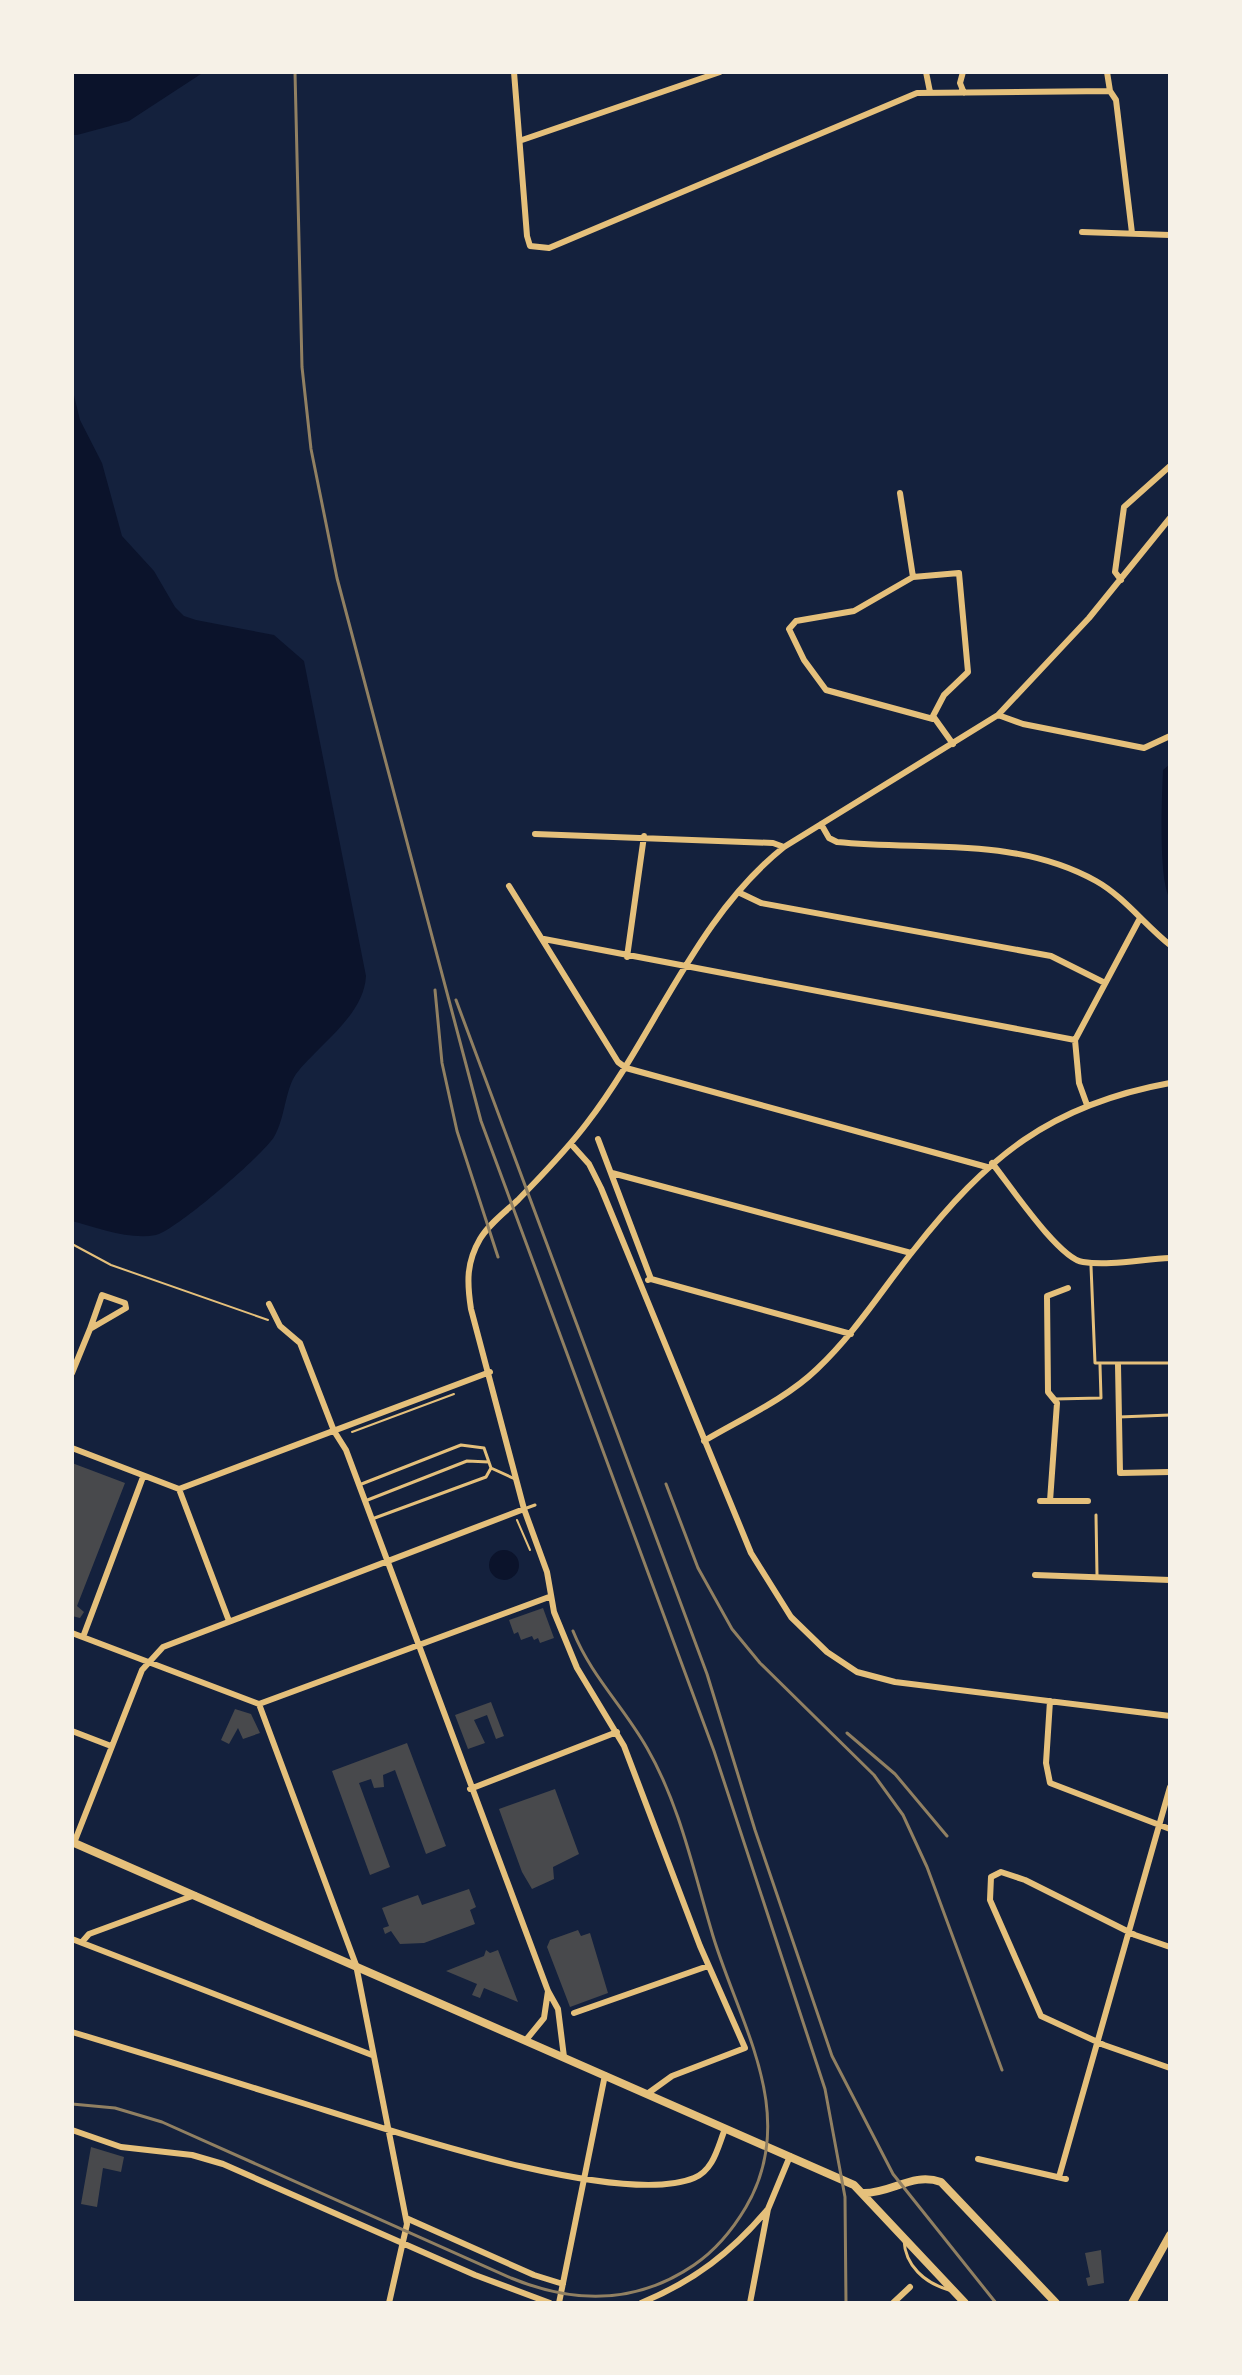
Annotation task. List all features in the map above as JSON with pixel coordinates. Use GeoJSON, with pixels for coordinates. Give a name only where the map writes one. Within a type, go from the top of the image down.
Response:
{"type":"FeatureCollection","features":[{"type":"Feature","properties":{"kind":"main road"},"geometry":{"type":"LineString","coordinates":[[73,1842],[790,2156],[864,2193],[965,2303]]}},
{"type":"Feature","properties":{"kind":"main road"},"geometry":{"type":"LineString","coordinates":[[864,2193],[876,2193],[918,2178],[941,2182],[1056,2303]]}},
{"type":"Feature","properties":{"kind":"main road"},"geometry":{"type":"LineString","coordinates":[[1132,2303],[1170,2235]]}},
{"type":"Feature","properties":{"kind":"street"},"geometry":{"type":"LineString","coordinates":[[514,72],[517,131],[522,140],[527,236],[530,246],[539,249],[549,248],[917,93],[1110,91]]}},
{"type":"Feature","properties":{"kind":"street"},"geometry":{"type":"LineString","coordinates":[[522,140],[720,72]]}},
{"type":"Feature","properties":{"kind":"street"},"geometry":{"type":"LineString","coordinates":[[926,72],[930,92]]}},
{"type":"Feature","properties":{"kind":"street"},"geometry":{"type":"LineString","coordinates":[[963,72],[960,83],[964,93]]}},
{"type":"Feature","properties":{"kind":"street"},"geometry":{"type":"LineString","coordinates":[[1107,72],[1110,91],[1116,100],[1132,233]]}},
{"type":"Feature","properties":{"kind":"street"},"geometry":{"type":"LineString","coordinates":[[1082,232],[1170,235]]}},
{"type":"Feature","properties":{"kind":"street"},"geometry":{"type":"LineString","coordinates":[[1121,580],[1115,572],[1124,507],[1170,466]]}},
{"type":"Feature","properties":{"kind":"street"},"geometry":{"type":"LineString","coordinates":[[900,493],[913,577]]}},
{"type":"Feature","properties":{"kind":"street"},"geometry":{"type":"LineString","coordinates":[[647,2094],[663,2079],[745,2048],[708,1966],[617,1732],[577,1668],[549,1597],[547,1572],[524,1509],[467,1284],[471,1259],[485,1233],[571,1144],[626,1068],[685,968],[740,893],[784,847],[998,715],[1121,580],[1170,518]]}},
{"type":"Feature","properties":{"kind":"street"},"geometry":{"type":"LineString","coordinates":[[933,719],[944,695],[968,672],[959,573],[913,577],[854,611],[796,621],[789,629],[804,660],[826,690],[933,719],[953,744]]}},
{"type":"Feature","properties":{"kind":"street"},"geometry":{"type":"LineString","coordinates":[[998,715],[1023,724],[1144,748],[1170,736]]}},
{"type":"Feature","properties":{"kind":"street"},"geometry":{"type":"LineString","coordinates":[[821,824],[829,838],[837,842],[977,847],[1058,864],[1097,881],[1170,945]]}},
{"type":"Feature","properties":{"kind":"street"},"geometry":{"type":"LineString","coordinates":[[535,834],[644,836],[773,843],[784,847]]}},
{"type":"Feature","properties":{"kind":"street"},"geometry":{"type":"LineString","coordinates":[[627,957],[644,836]]}},
{"type":"Feature","properties":{"kind":"street"},"geometry":{"type":"LineString","coordinates":[[509,886],[618,1062],[626,1068],[990,1165],[1068,1254],[1081,1262],[1170,1258]]}},
{"type":"Feature","properties":{"kind":"street"},"geometry":{"type":"LineString","coordinates":[[740,893],[761,903],[1051,956],[1105,983]]}},
{"type":"Feature","properties":{"kind":"street"},"geometry":{"type":"LineString","coordinates":[[1087,1105],[1079,1083],[1075,1040],[1139,920]]}},
{"type":"Feature","properties":{"kind":"street"},"geometry":{"type":"LineString","coordinates":[[543,939],[1075,1040]]}},
{"type":"Feature","properties":{"kind":"street"},"geometry":{"type":"LineString","coordinates":[[704,1441],[814,1372],[851,1334],[911,1253],[990,1165],[1033,1131],[1087,1105],[1170,1083]]}},
{"type":"Feature","properties":{"kind":"street"},"geometry":{"type":"LineString","coordinates":[[598,1139],[651,1279]]}},
{"type":"Feature","properties":{"kind":"street"},"geometry":{"type":"LineString","coordinates":[[571,1144],[593,1171],[766,1583],[802,1629],[837,1660],[869,1676],[895,1682],[1170,1716]]}},
{"type":"Feature","properties":{"kind":"street"},"geometry":{"type":"LineString","coordinates":[[612,1173],[911,1253]]}},
{"type":"Feature","properties":{"kind":"street"},"geometry":{"type":"LineString","coordinates":[[641,1282],[651,1279],[851,1334]]}},
{"type":"Feature","properties":{"kind":"street"},"geometry":{"type":"LineString","coordinates":[[1050,1501],[1057,1403],[1048,1392],[1047,1296],[1068,1288]]}},
{"type":"Feature","properties":{"kind":"street"},"geometry":{"type":"LineString","coordinates":[[72,1373],[78,1347],[90,1329],[102,1295],[125,1303],[124,1310],[90,1329]]}},
{"type":"Feature","properties":{"kind":"street"},"geometry":{"type":"LineString","coordinates":[[269,1304],[280,1326],[300,1343],[334,1431],[346,1450],[470,1789],[548,1991],[558,2009],[564,2057]]}},
{"type":"Feature","properties":{"kind":"street"},"geometry":{"type":"LineString","coordinates":[[1118,1365],[1120,1473],[1170,1472]]}},
{"type":"Feature","properties":{"kind":"street"},"geometry":{"type":"LineString","coordinates":[[72,1448],[179,1489],[490,1372]]}},
{"type":"Feature","properties":{"kind":"street"},"geometry":{"type":"LineString","coordinates":[[83,1637],[143,1477]]}},
{"type":"Feature","properties":{"kind":"street"},"geometry":{"type":"LineString","coordinates":[[179,1489],[229,1621]]}},
{"type":"Feature","properties":{"kind":"street"},"geometry":{"type":"LineString","coordinates":[[1040,1501],[1088,1501]]}},
{"type":"Feature","properties":{"kind":"street"},"geometry":{"type":"LineString","coordinates":[[73,1842],[146,1661],[163,1647],[524,1509]]}},
{"type":"Feature","properties":{"kind":"street"},"geometry":{"type":"LineString","coordinates":[[1035,1575],[1170,1580]]}},
{"type":"Feature","properties":{"kind":"street"},"geometry":{"type":"LineString","coordinates":[[72,1633],[259,1704],[416,1643],[549,1597]]}},
{"type":"Feature","properties":{"kind":"street"},"geometry":{"type":"LineString","coordinates":[[1050,1701],[1046,1763],[1050,1783],[1170,1829]]}},
{"type":"Feature","properties":{"kind":"street"},"geometry":{"type":"LineString","coordinates":[[259,1704],[356,1965],[406,2218],[389,2303]]}},
{"type":"Feature","properties":{"kind":"street"},"geometry":{"type":"LineString","coordinates":[[72,1731],[111,1746]]}},
{"type":"Feature","properties":{"kind":"street"},"geometry":{"type":"LineString","coordinates":[[470,1789],[617,1732]]}},
{"type":"Feature","properties":{"kind":"street"},"geometry":{"type":"LineString","coordinates":[[978,2159],[1062,2178],[1170,1787]]}},
{"type":"Feature","properties":{"kind":"street"},"geometry":{"type":"LineString","coordinates":[[1170,1947],[1129,1931],[1025,1880],[1005,1872],[992,1875],[990,1900],[1039,2014],[1099,2042],[1170,2068]]}},
{"type":"Feature","properties":{"kind":"street"},"geometry":{"type":"LineString","coordinates":[[82,1942],[89,1934],[195,1895]]}},
{"type":"Feature","properties":{"kind":"street"},"geometry":{"type":"LineString","coordinates":[[72,1939],[372,2055]]}},
{"type":"Feature","properties":{"kind":"street"},"geometry":{"type":"LineString","coordinates":[[574,2013],[708,1966]]}},
{"type":"Feature","properties":{"kind":"street"},"geometry":{"type":"LineString","coordinates":[[526,2040],[544,2018],[548,1991]]}},
{"type":"Feature","properties":{"kind":"street"},"geometry":{"type":"LineString","coordinates":[[72,2032],[387,2131],[583,2180],[653,2184],[694,2178],[711,2163],[725,2129]]}},
{"type":"Feature","properties":{"kind":"street"},"geometry":{"type":"LineString","coordinates":[[559,2303],[605,2075]]}},
{"type":"Feature","properties":{"kind":"street"},"geometry":{"type":"LineString","coordinates":[[72,2130],[121,2147],[192,2155],[223,2164],[550,2303]]}},
{"type":"Feature","properties":{"kind":"street"},"geometry":{"type":"LineString","coordinates":[[750,2303],[768,2209],[790,2156]]}},
{"type":"Feature","properties":{"kind":"street"},"geometry":{"type":"LineString","coordinates":[[641,2303],[678,2288],[708,2269],[741,2242],[768,2209]]}},
{"type":"Feature","properties":{"kind":"street"},"geometry":{"type":"LineString","coordinates":[[406,2218],[534,2275],[563,2284]]}},
{"type":"Feature","properties":{"kind":"street"},"geometry":{"type":"LineString","coordinates":[[893,2303],[910,2287]]}},
{"type":"Feature","properties":{"kind":"lane"},"geometry":{"type":"LineString","coordinates":[[1054,1399],[1101,1398],[1100,1365],[1092,1357],[1091,1262]]}},
{"type":"Feature","properties":{"kind":"lane"},"geometry":{"type":"LineString","coordinates":[[1100,1365],[1170,1363]]}},
{"type":"Feature","properties":{"kind":"lane"},"geometry":{"type":"LineString","coordinates":[[1119,1417],[1170,1415]]}},
{"type":"Feature","properties":{"kind":"lane"},"geometry":{"type":"LineString","coordinates":[[359,1485],[461,1445],[484,1448],[491,1468],[486,1477],[372,1519]]}},
{"type":"Feature","properties":{"kind":"lane"},"geometry":{"type":"LineString","coordinates":[[365,1501],[467,1461],[489,1462]]}},
{"type":"Feature","properties":{"kind":"lane"},"geometry":{"type":"LineString","coordinates":[[491,1468],[517,1479]]}},
{"type":"Feature","properties":{"kind":"lane"},"geometry":{"type":"LineString","coordinates":[[524,1509],[535,1505]]}},
{"type":"Feature","properties":{"kind":"lane"},"geometry":{"type":"LineString","coordinates":[[1096,1515],[1097,1578]]}},
{"type":"Feature","properties":{"kind":"path"},"geometry":{"type":"LineString","coordinates":[[72,1244],[109,1264],[280,1326]]}},
{"type":"Feature","properties":{"kind":"water"},"geometry":{"type":"Polygon","coordinates":[[[72,72],[204,72],[129,121],[72,135],[72,72]]]}},
{"type":"Feature","properties":{"kind":"water"},"geometry":{"type":"Polygon","coordinates":[[[72,387],[80,420],[102,463],[122,536],[154,571],[175,607],[184,616],[196,620],[274,635],[304,661],[366,976],[363,991],[349,1017],[296,1074],[278,1130],[266,1147],[218,1192],[181,1221],[156,1235],[146,1236],[114,1232],[72,1221],[72,387]]]}},
{"type":"Feature","properties":{"kind":"water"},"geometry":{"type":"Polygon","coordinates":[[[1170,764],[1170,899],[1162,856],[1162,817],[1163,770],[1170,764]]]}},
{"type":"Feature","properties":{"kind":"water"},"geometry":{"type":"Polygon","coordinates":[[[504,1550],[515,1554],[519,1565],[515,1576],[504,1580],[493,1576],[489,1565],[493,1554],[504,1550]]]}},
{"type":"Feature","properties":{"kind":"building"},"geometry":{"type":"Polygon","coordinates":[[[72,1463],[125,1483],[77,1606],[84,1612],[80,1618],[72,1616],[72,1463]]]}},
{"type":"Feature","properties":{"kind":"building"},"geometry":{"type":"Polygon","coordinates":[[[543,1608],[554,1638],[540,1643],[538,1638],[534,1640],[532,1636],[521,1640],[518,1632],[514,1634],[509,1620],[543,1608]]]}},
{"type":"Feature","properties":{"kind":"building"},"geometry":{"type":"Polygon","coordinates":[[[491,1702],[504,1736],[496,1739],[487,1715],[474,1720],[485,1743],[468,1749],[455,1715],[491,1702]]]}},
{"type":"Feature","properties":{"kind":"building"},"geometry":{"type":"Polygon","coordinates":[[[235,1709],[251,1714],[260,1733],[243,1739],[238,1728],[229,1744],[221,1740],[235,1709]]]}},
{"type":"Feature","properties":{"kind":"building"},"geometry":{"type":"Polygon","coordinates":[[[407,1743],[446,1846],[426,1854],[395,1770],[383,1775],[384,1787],[374,1788],[371,1779],[359,1783],[390,1867],[370,1875],[332,1771],[407,1743]]]}},
{"type":"Feature","properties":{"kind":"building"},"geometry":{"type":"Polygon","coordinates":[[[555,1789],[579,1854],[553,1867],[554,1879],[532,1889],[522,1872],[499,1809],[555,1789]]]}},
{"type":"Feature","properties":{"kind":"building"},"geometry":{"type":"Polygon","coordinates":[[[469,1889],[476,1907],[470,1910],[475,1924],[424,1943],[400,1944],[391,1931],[385,1934],[383,1928],[389,1926],[382,1908],[418,1895],[422,1905],[469,1889]]]}},
{"type":"Feature","properties":{"kind":"building"},"geometry":{"type":"Polygon","coordinates":[[[578,1930],[581,1936],[590,1933],[608,1993],[570,2007],[547,1947],[550,1940],[578,1930]]]}},
{"type":"Feature","properties":{"kind":"building"},"geometry":{"type":"Polygon","coordinates":[[[486,1950],[490,1953],[498,1950],[518,2002],[484,1988],[480,1998],[472,1995],[477,1984],[446,1971],[484,1956],[486,1950]]]}},
{"type":"Feature","properties":{"kind":"building"},"geometry":{"type":"Polygon","coordinates":[[[91,2147],[124,2157],[121,2172],[103,2168],[97,2207],[81,2204],[91,2147]]]}},
{"type":"Feature","properties":{"kind":"building"},"geometry":{"type":"Polygon","coordinates":[[[1101,2250],[1104,2283],[1088,2286],[1086,2278],[1090,2277],[1085,2253],[1101,2250]]]}},
{"type":"Feature","properties":{"kind":"railway"},"geometry":{"type":"LineString","coordinates":[[295,72],[302,367],[311,449],[337,578],[481,1121],[714,1751],[825,2089],[845,2197],[846,2303]]}},
{"type":"Feature","properties":{"kind":"railway"},"geometry":{"type":"LineString","coordinates":[[435,990],[442,1063],[457,1131],[498,1257]]}},
{"type":"Feature","properties":{"kind":"railway"},"geometry":{"type":"LineString","coordinates":[[456,1000],[707,1674],[755,1830],[832,2056],[893,2174],[996,2303]]}},
{"type":"Feature","properties":{"kind":"railway"},"geometry":{"type":"LineString","coordinates":[[666,1484],[698,1568],[732,1629],[760,1663],[874,1775],[903,1815],[927,1867],[1002,2070]]}},
{"type":"Feature","properties":{"kind":"railway"},"geometry":{"type":"LineString","coordinates":[[72,2104],[115,2108],[162,2122],[535,2287],[582,2296],[628,2293],[672,2278],[710,2253],[741,2215],[761,2173],[767,2138],[766,2104],[760,2070],[713,1936],[669,1793],[647,1748],[598,1677],[573,1631]]}},
{"type":"Feature","properties":{"kind":"railway"},"geometry":{"type":"LineString","coordinates":[[847,1733],[895,1774],[947,1836]]}}]}
